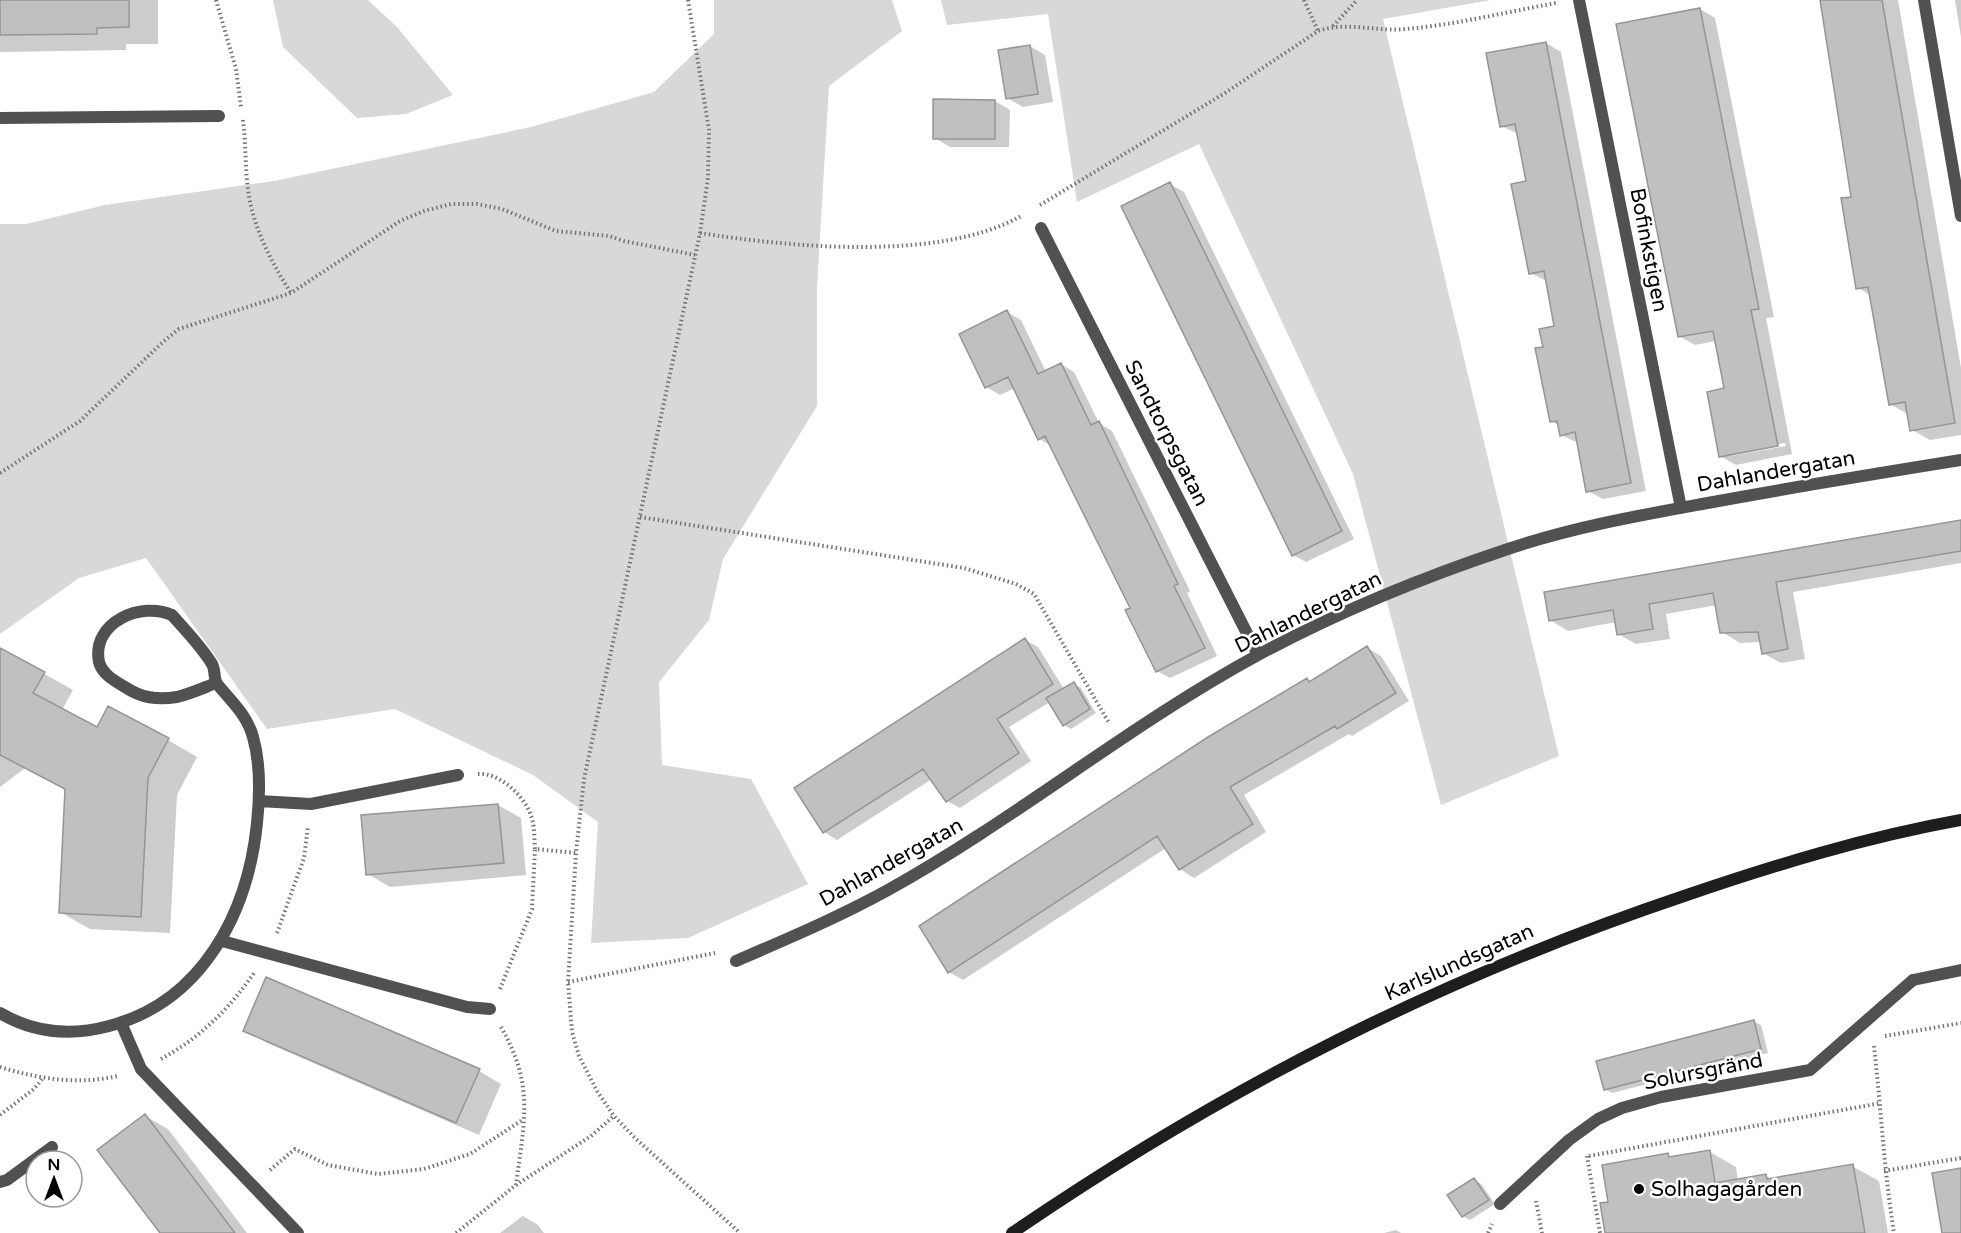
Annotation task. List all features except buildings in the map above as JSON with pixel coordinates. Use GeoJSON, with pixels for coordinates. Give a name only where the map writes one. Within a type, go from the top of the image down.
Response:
{"type":"FeatureCollection","features":[{"type":"Feature","properties":{"kind":"main road","name":"Karlslundsgatan"},"geometry":{"type":"LineString","coordinates":[[1012,1233],[1135,1152],[1220,1101],[1332,1041],[1436,991],[1623,916],[1778,864],[1920,827],[1961,820]]}},
{"type":"Feature","properties":{"kind":"street","name":"Bofinkstigen"},"geometry":{"type":"LineString","coordinates":[[1579,0],[1681,508]]}},
{"type":"Feature","properties":{"kind":"street"},"geometry":{"type":"LineString","coordinates":[[1924,0],[1961,216]]}},
{"type":"Feature","properties":{"kind":"street"},"geometry":{"type":"LineString","coordinates":[[0,118],[219,116]]}},
{"type":"Feature","properties":{"kind":"street","name":"Sandtorpsgatan"},"geometry":{"type":"LineString","coordinates":[[1041,228],[1258,655]]}},
{"type":"Feature","properties":{"kind":"street","name":"Dahlandergatan"},"geometry":{"type":"LineString","coordinates":[[735,960],[834,918],[889,889],[981,833],[1118,739],[1258,655],[1352,609],[1507,549],[1620,519],[1961,460]]}},
{"type":"Feature","properties":{"kind":"street"},"geometry":{"type":"LineString","coordinates":[[0,1013],[16,1022],[56,1032],[86,1032],[121,1023],[151,1010],[188,982],[222,941],[241,899],[254,854],[259,801],[258,765],[254,737],[245,716],[216,683],[214,668],[202,650],[172,615],[162,610],[134,612],[119,619],[110,627],[100,645],[99,663],[109,677],[140,697],[178,696],[216,683]]}},
{"type":"Feature","properties":{"kind":"street"},"geometry":{"type":"LineString","coordinates":[[259,801],[321,803],[458,776]]}},
{"type":"Feature","properties":{"kind":"street"},"geometry":{"type":"LineString","coordinates":[[222,941],[467,1007],[490,1009]]}},
{"type":"Feature","properties":{"kind":"street","name":"Solursgränd"},"geometry":{"type":"LineString","coordinates":[[1500,1204],[1569,1140],[1598,1119],[1622,1108],[1661,1097],[1810,1070],[1913,980],[1961,970]]}},
{"type":"Feature","properties":{"kind":"street"},"geometry":{"type":"LineString","coordinates":[[121,1023],[141,1069],[298,1233]]}},
{"type":"Feature","properties":{"kind":"street"},"geometry":{"type":"LineString","coordinates":[[0,1182],[8,1180],[52,1147]]}},
{"type":"Feature","properties":{"kind":"path"},"geometry":{"type":"LineString","coordinates":[[216,0],[236,69],[246,143],[248,191],[272,264],[291,293]]}},
{"type":"Feature","properties":{"kind":"path"},"geometry":{"type":"LineString","coordinates":[[688,0],[710,130],[708,178],[700,233],[584,779],[576,853],[568,982],[572,1032],[579,1056],[597,1091],[614,1116],[635,1138],[740,1233]]}},
{"type":"Feature","properties":{"kind":"path"},"geometry":{"type":"LineString","coordinates":[[1304,0],[1318,31]]}},
{"type":"Feature","properties":{"kind":"path"},"geometry":{"type":"LineString","coordinates":[[1333,26],[1357,0]]}},
{"type":"Feature","properties":{"kind":"path"},"geometry":{"type":"LineString","coordinates":[[700,233],[759,242],[819,246],[892,245],[955,238],[986,231],[1011,221],[1049,200],[1225,93],[1318,31],[1333,26],[1407,29],[1564,2]]}},
{"type":"Feature","properties":{"kind":"path"},"geometry":{"type":"LineString","coordinates":[[0,473],[80,421],[179,329],[291,293],[400,221],[451,204],[477,204],[502,209],[556,231],[609,236],[695,255]]}},
{"type":"Feature","properties":{"kind":"path"},"geometry":{"type":"LineString","coordinates":[[640,518],[964,568],[1016,584],[1034,594],[1118,739]]}},
{"type":"Feature","properties":{"kind":"path"},"geometry":{"type":"LineString","coordinates":[[458,776],[488,773],[514,789],[531,815],[535,849],[532,909],[512,963],[490,1009],[513,1048],[525,1090],[516,1185]]}},
{"type":"Feature","properties":{"kind":"path"},"geometry":{"type":"LineString","coordinates":[[535,849],[576,853]]}},
{"type":"Feature","properties":{"kind":"path"},"geometry":{"type":"LineString","coordinates":[[568,982],[715,953],[735,960]]}},
{"type":"Feature","properties":{"kind":"path"},"geometry":{"type":"LineString","coordinates":[[1873,1038],[1961,1023]]}},
{"type":"Feature","properties":{"kind":"path"},"geometry":{"type":"LineString","coordinates":[[1859,1027],[1873,1038],[1881,1103],[1884,1171],[1894,1233]]}},
{"type":"Feature","properties":{"kind":"path"},"geometry":{"type":"LineString","coordinates":[[0,1115],[34,1089],[43,1078]]}},
{"type":"Feature","properties":{"kind":"path"},"geometry":{"type":"LineString","coordinates":[[1576,1161],[1587,1156],[1881,1103]]}},
{"type":"Feature","properties":{"kind":"path"},"geometry":{"type":"LineString","coordinates":[[456,1233],[516,1185],[591,1136],[614,1116]]}},
{"type":"Feature","properties":{"kind":"path"},"geometry":{"type":"LineString","coordinates":[[252,1186],[295,1149],[328,1165],[378,1174],[424,1169],[470,1154],[524,1119]]}},
{"type":"Feature","properties":{"kind":"path"},"geometry":{"type":"LineString","coordinates":[[1587,1156],[1600,1233]]}},
{"type":"Feature","properties":{"kind":"path"},"geometry":{"type":"LineString","coordinates":[[1884,1171],[1961,1158]]}},
{"type":"Feature","properties":{"kind":"shaded area"},"geometry":{"type":"Polygon","coordinates":[[[273,0],[368,0],[397,27],[453,95],[406,114],[357,118],[283,47],[273,0]]]}},
{"type":"Feature","properties":{"kind":"shaded area"},"geometry":{"type":"Polygon","coordinates":[[[714,0],[892,0],[902,31],[829,86],[817,287],[817,406],[723,559],[709,620],[659,682],[662,765],[751,779],[808,884],[688,938],[591,943],[598,822],[533,775],[395,709],[267,729],[146,558],[79,578],[0,634],[0,224],[26,224],[105,205],[274,181],[531,127],[654,92],[714,34],[714,0]]]}},
{"type":"Feature","properties":{"kind":"shaded area"},"geometry":{"type":"Polygon","coordinates":[[[941,0],[1491,0],[1383,19],[1559,756],[1441,805],[1353,474],[1199,144],[1077,202],[1048,14],[947,25],[941,0]]]}},
{"type":"Feature","properties":{"kind":"place","name":"Solhagagården"},"geometry":{"type":"Point","coordinates":[1639,1189]}}]}
